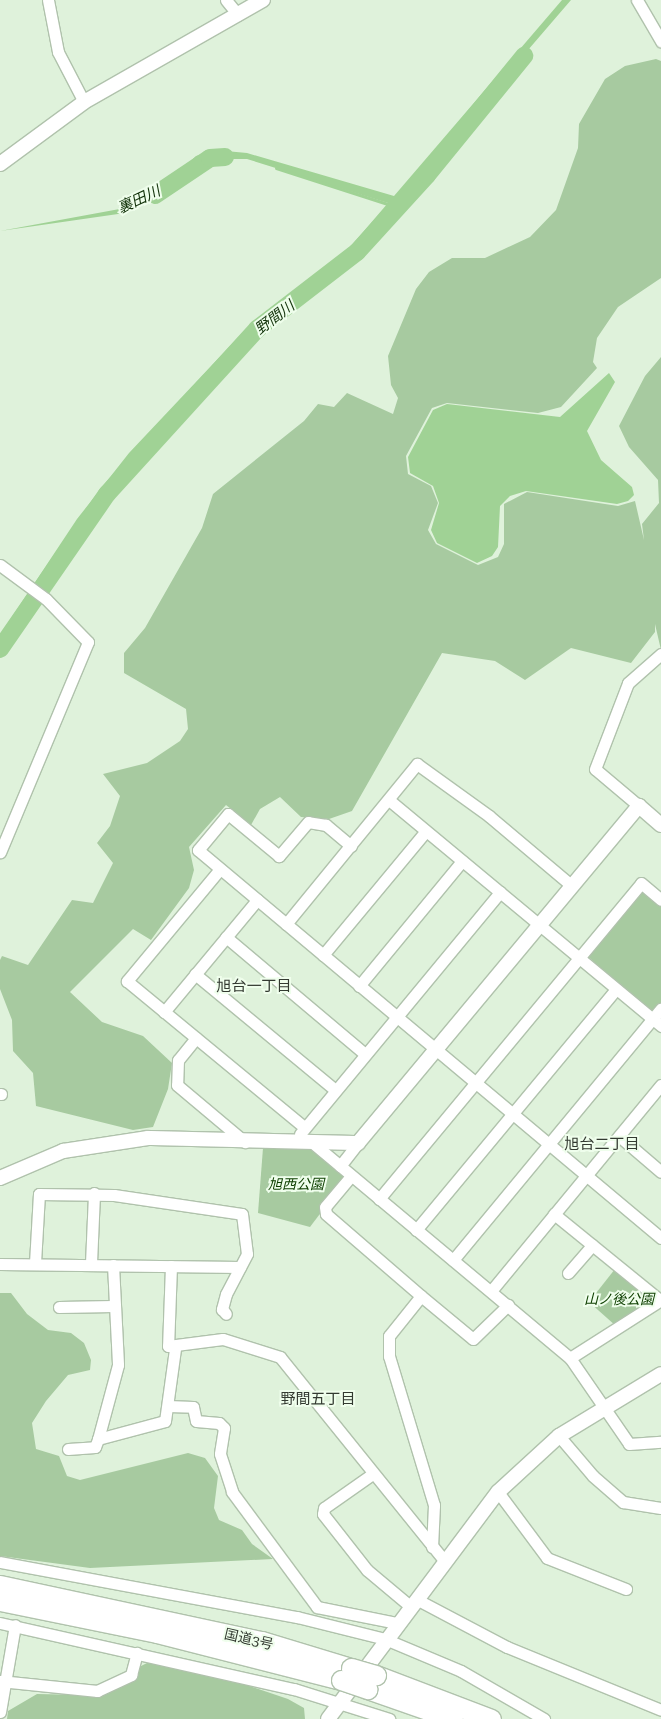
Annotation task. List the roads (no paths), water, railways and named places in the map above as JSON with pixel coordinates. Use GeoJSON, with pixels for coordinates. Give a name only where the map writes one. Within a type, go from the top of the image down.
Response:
{"type":"FeatureCollection","features":[{"type":"Feature","properties":{"kind":"highway","name":"国道3号"},"geometry":{"type":"LineString","coordinates":[[0,1585],[262,1641],[346,1674],[490,1719]]}},
{"type":"Feature","properties":{"kind":"highway","name":"国道3号"},"geometry":{"type":"LineString","coordinates":[[0,1601],[346,1674]]}},
{"type":"Feature","properties":{"kind":"highway","name":"国道3号"},"geometry":{"type":"LineString","coordinates":[[372,1682],[453,1719]]}},
{"type":"Feature","properties":{"kind":"street"},"geometry":{"type":"LineString","coordinates":[[48,0],[58,52],[84,102]]}},
{"type":"Feature","properties":{"kind":"street"},"geometry":{"type":"LineString","coordinates":[[226,0],[238,14]]}},
{"type":"Feature","properties":{"kind":"street"},"geometry":{"type":"LineString","coordinates":[[0,164],[84,102],[263,0]]}},
{"type":"Feature","properties":{"kind":"street"},"geometry":{"type":"LineString","coordinates":[[637,0],[661,41]]}},
{"type":"Feature","properties":{"kind":"street"},"geometry":{"type":"LineString","coordinates":[[0,565],[46,599],[88,642],[0,852]]}},
{"type":"Feature","properties":{"kind":"street"},"geometry":{"type":"LineString","coordinates":[[661,654],[628,683],[595,769],[661,825]]}},
{"type":"Feature","properties":{"kind":"street"},"geometry":{"type":"LineString","coordinates":[[286,924],[417,764],[488,816],[572,886]]}},
{"type":"Feature","properties":{"kind":"street"},"geometry":{"type":"LineString","coordinates":[[389,800],[657,1023]]}},
{"type":"Feature","properties":{"kind":"street"},"geometry":{"type":"LineString","coordinates":[[340,1166],[639,806]]}},
{"type":"Feature","properties":{"kind":"street"},"geometry":{"type":"LineString","coordinates":[[350,846],[326,825],[308,822],[279,856],[228,814],[198,850],[661,1238]]}},
{"type":"Feature","properties":{"kind":"street"},"geometry":{"type":"LineString","coordinates":[[323,955],[426,831]]}},
{"type":"Feature","properties":{"kind":"street"},"geometry":{"type":"LineString","coordinates":[[359,986],[462,861]]}},
{"type":"Feature","properties":{"kind":"street"},"geometry":{"type":"LineString","coordinates":[[220,869],[127,981],[304,1127]]}},
{"type":"Feature","properties":{"kind":"street"},"geometry":{"type":"LineString","coordinates":[[379,1199],[641,883],[661,900]]}},
{"type":"Feature","properties":{"kind":"street"},"geometry":{"type":"LineString","coordinates":[[294,1144],[304,1127],[500,892]]}},
{"type":"Feature","properties":{"kind":"street"},"geometry":{"type":"LineString","coordinates":[[164,1012],[256,900]]}},
{"type":"Feature","properties":{"kind":"street"},"geometry":{"type":"LineString","coordinates":[[226,937],[365,1054]]}},
{"type":"Feature","properties":{"kind":"street"},"geometry":{"type":"LineString","coordinates":[[195,974],[335,1090]]}},
{"type":"Feature","properties":{"kind":"street"},"geometry":{"type":"LineString","coordinates":[[416,1230],[616,989]]}},
{"type":"Feature","properties":{"kind":"street"},"geometry":{"type":"LineString","coordinates":[[453,1260],[550,1144],[657,1023],[661,1009]]}},
{"type":"Feature","properties":{"kind":"street"},"geometry":{"type":"LineString","coordinates":[[196,1038],[178,1060],[177,1085],[245,1142]]}},
{"type":"Feature","properties":{"kind":"street"},"geometry":{"type":"LineString","coordinates":[[491,1291],[586,1174],[659,1091]]}},
{"type":"Feature","properties":{"kind":"street"},"geometry":{"type":"LineString","coordinates":[[618,1136],[661,1172]]}},
{"type":"Feature","properties":{"kind":"street"},"geometry":{"type":"LineString","coordinates":[[0,1178],[63,1151],[95,1144],[148,1138],[294,1144],[358,1143]]}},
{"type":"Feature","properties":{"kind":"street"},"geometry":{"type":"LineString","coordinates":[[314,1144],[570,1358],[606,1406],[629,1444],[661,1442]]}},
{"type":"Feature","properties":{"kind":"street"},"geometry":{"type":"LineString","coordinates":[[351,1176],[325,1207],[326,1214],[473,1339],[508,1305]]}},
{"type":"Feature","properties":{"kind":"street"},"geometry":{"type":"LineString","coordinates":[[91,1263],[94,1193]]}},
{"type":"Feature","properties":{"kind":"street"},"geometry":{"type":"LineString","coordinates":[[35,1263],[39,1194],[94,1193],[242,1214],[247,1254],[226,1294],[222,1310],[226,1314]]}},
{"type":"Feature","properties":{"kind":"street"},"geometry":{"type":"LineString","coordinates":[[554,1214],[661,1300],[570,1358]]}},
{"type":"Feature","properties":{"kind":"street"},"geometry":{"type":"LineString","coordinates":[[568,1273],[592,1244]]}},
{"type":"Feature","properties":{"kind":"street"},"geometry":{"type":"LineString","coordinates":[[0,1264],[91,1263],[240,1268]]}},
{"type":"Feature","properties":{"kind":"street"},"geometry":{"type":"LineString","coordinates":[[68,1449],[95,1447],[118,1365],[113,1306],[113,1265]]}},
{"type":"Feature","properties":{"kind":"street"},"geometry":{"type":"LineString","coordinates":[[171,1266],[168,1346],[175,1348],[223,1339],[280,1357],[371,1475],[444,1560]]}},
{"type":"Feature","properties":{"kind":"street"},"geometry":{"type":"LineString","coordinates":[[421,1296],[389,1336],[389,1356],[434,1505],[432,1547]]}},
{"type":"Feature","properties":{"kind":"street"},"geometry":{"type":"LineString","coordinates":[[59,1306],[113,1306]]}},
{"type":"Feature","properties":{"kind":"street"},"geometry":{"type":"LineString","coordinates":[[98,1439],[165,1421],[175,1348]]}},
{"type":"Feature","properties":{"kind":"street"},"geometry":{"type":"LineString","coordinates":[[328,1719],[444,1560],[498,1492],[559,1436],[661,1374]]}},
{"type":"Feature","properties":{"kind":"street"},"geometry":{"type":"LineString","coordinates":[[168,1406],[193,1407],[196,1421],[219,1423],[224,1428],[220,1454],[232,1492],[318,1607],[397,1623]]}},
{"type":"Feature","properties":{"kind":"street"},"geometry":{"type":"LineString","coordinates":[[559,1436],[593,1476],[623,1502],[661,1508]]}},
{"type":"Feature","properties":{"kind":"street"},"geometry":{"type":"LineString","coordinates":[[371,1475],[324,1508],[323,1514],[366,1570],[413,1602],[507,1647],[661,1710]]}},
{"type":"Feature","properties":{"kind":"street"},"geometry":{"type":"LineString","coordinates":[[498,1492],[547,1558],[626,1589]]}},
{"type":"Feature","properties":{"kind":"street"},"geometry":{"type":"LineString","coordinates":[[0,1562],[297,1617],[385,1639],[461,1671],[544,1719]]}},
{"type":"Feature","properties":{"kind":"street"},"geometry":{"type":"LineString","coordinates":[[0,1623],[137,1653],[339,1703],[389,1719]]}},
{"type":"Feature","properties":{"kind":"street"},"geometry":{"type":"LineString","coordinates":[[1,1710],[4,1682],[15,1625]]}},
{"type":"Feature","properties":{"kind":"street"},"geometry":{"type":"LineString","coordinates":[[4,1682],[97,1691],[131,1675],[137,1653]]}},
{"type":"Feature","properties":{"kind":"waterway","name":"野間川"},"geometry":{"type":"LineString","coordinates":[[0,649],[107,494],[257,329],[357,252],[427,175],[524,56]]}},
{"type":"Feature","properties":{"kind":"waterway","name":"裏田川"},"geometry":{"type":"LineString","coordinates":[[155,195],[210,158],[225,157]]}},
{"type":"Feature","properties":{"kind":"waterway"},"geometry":{"type":"LineString","coordinates":[[276,168],[397,207]]}},
{"type":"Feature","properties":{"kind":"district","name":"旭台一丁目"},"geometry":{"type":"Point","coordinates":[254,987]}},
{"type":"Feature","properties":{"kind":"district","name":"旭台二丁目"},"geometry":{"type":"Point","coordinates":[602,1145]}},
{"type":"Feature","properties":{"kind":"district","name":"野間五丁目"},"geometry":{"type":"Point","coordinates":[318,1400]}},
{"type":"Feature","properties":{"kind":"park label","name":"旭西公園"},"geometry":{"type":"Point","coordinates":[296,1184]}},
{"type":"Feature","properties":{"kind":"park label","name":"山ノ後公園"},"geometry":{"type":"Point","coordinates":[619,1299]}}]}
